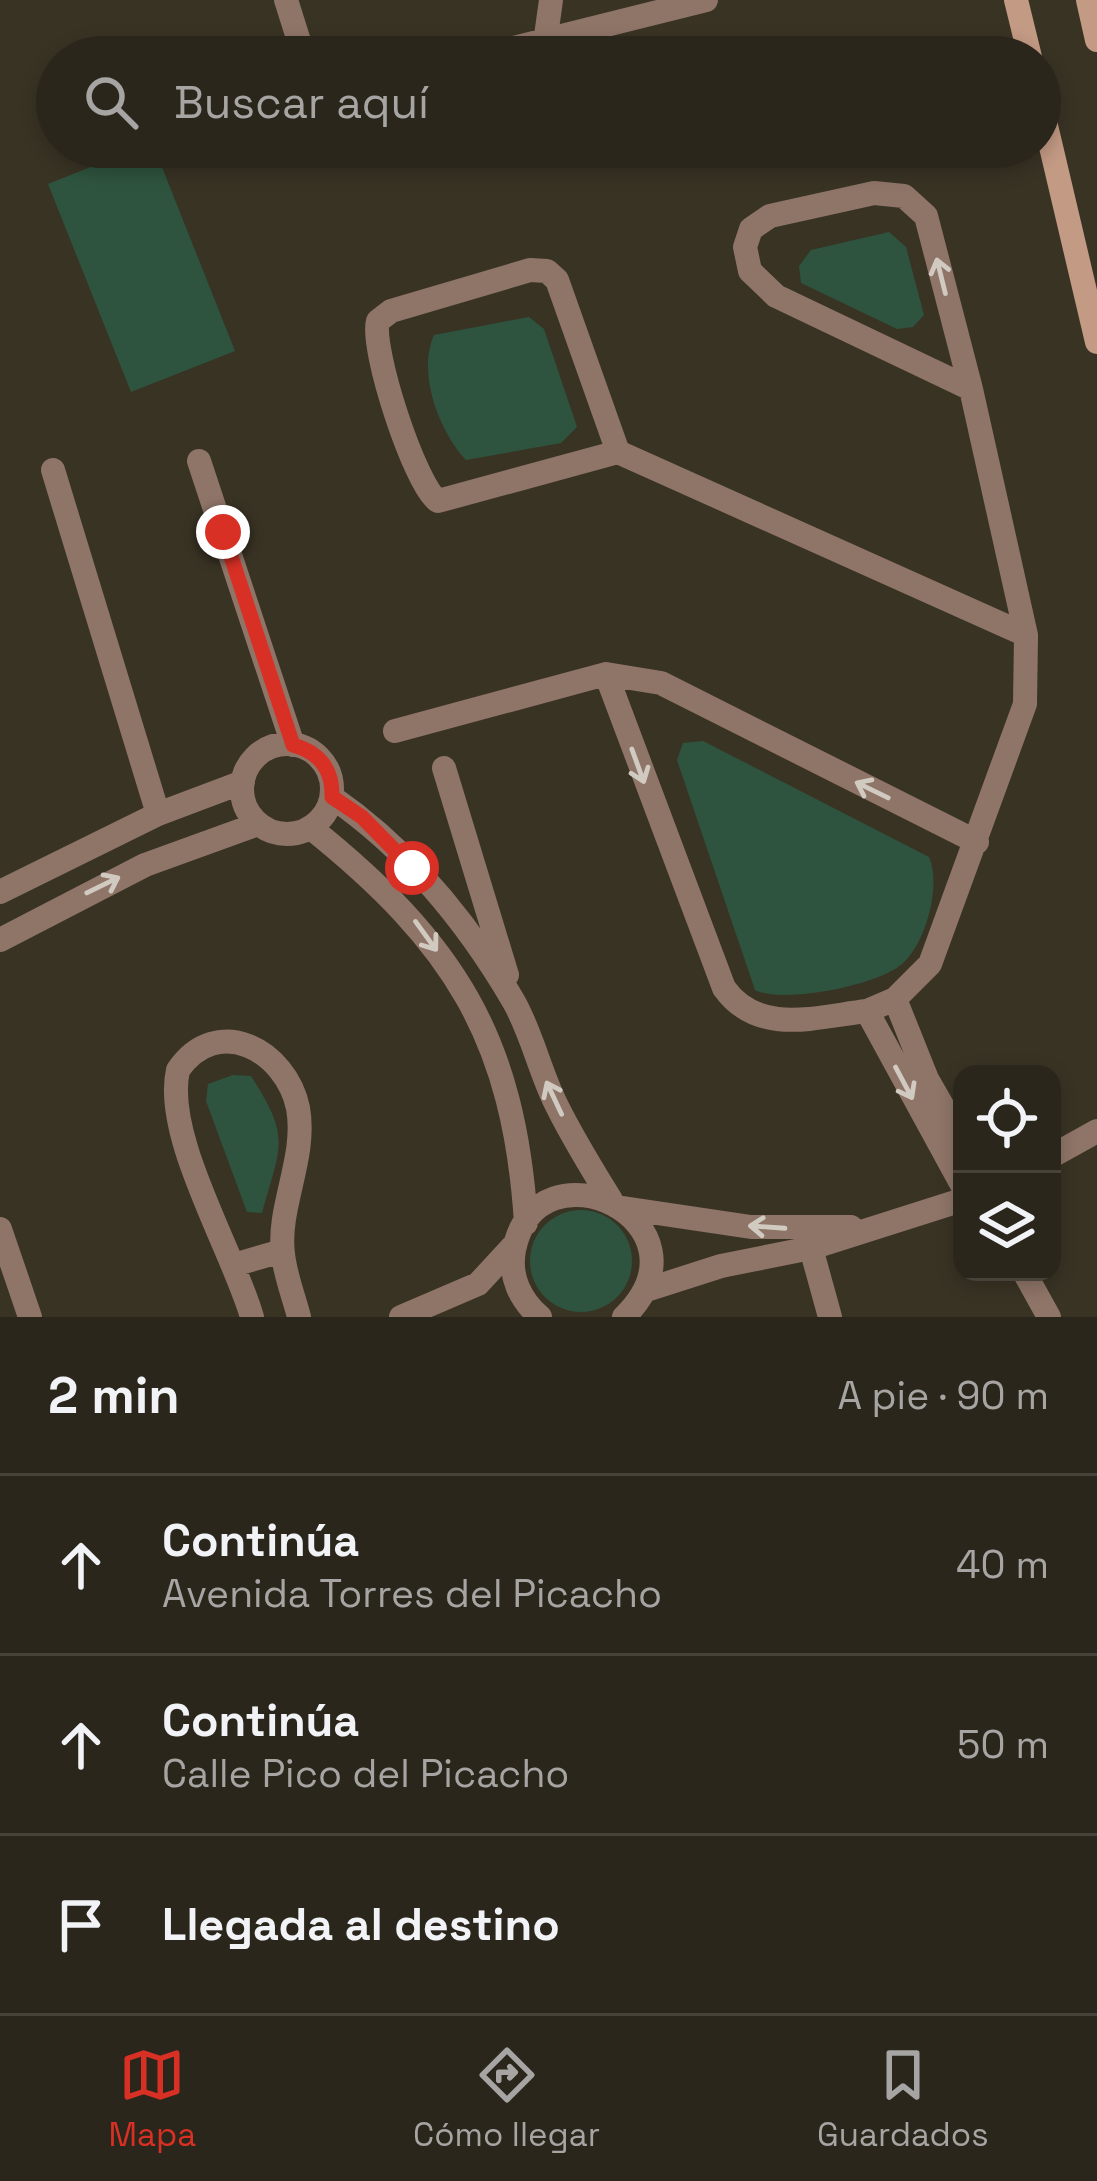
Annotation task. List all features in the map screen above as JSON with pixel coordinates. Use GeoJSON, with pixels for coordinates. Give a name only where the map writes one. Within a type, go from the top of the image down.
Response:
{"type":"FeatureCollection","features":[{"type":"Feature","properties":{"kind":"main road"},"geometry":{"type":"LineString","coordinates":[[1016,0],[1025,36]]}},
{"type":"Feature","properties":{"kind":"main road"},"geometry":{"type":"LineString","coordinates":[[1088,0],[1097,40]]}},
{"type":"Feature","properties":{"kind":"main road"},"geometry":{"type":"LineString","coordinates":[[1056,168],[1097,342]]}},
{"type":"Feature","properties":{"kind":"street"},"geometry":{"type":"LineString","coordinates":[[286,0],[298,36]]}},
{"type":"Feature","properties":{"kind":"street"},"geometry":{"type":"LineString","coordinates":[[296,31],[309,0]]}},
{"type":"Feature","properties":{"kind":"street"},"geometry":{"type":"LineString","coordinates":[[551,0],[547,36],[669,4],[706,0]]}},
{"type":"Feature","properties":{"kind":"street"},"geometry":{"type":"LineString","coordinates":[[606,674],[667,847],[724,988],[736,1005],[778,1021],[867,1011],[895,999],[930,964],[976,842],[1025,704],[1026,635],[970,389],[926,216],[904,196],[874,193],[770,216],[752,230],[745,248],[750,271],[776,296],[970,389]]}},
{"type":"Feature","properties":{"kind":"street"},"geometry":{"type":"LineString","coordinates":[[618,452],[557,280],[547,271],[530,270],[391,310],[378,321],[375,341],[403,426],[426,491],[438,502],[618,452],[1026,635]]}},
{"type":"Feature","properties":{"kind":"street"},"geometry":{"type":"LineString","coordinates":[[199,461],[293,745]]}},
{"type":"Feature","properties":{"kind":"street"},"geometry":{"type":"LineString","coordinates":[[53,470],[158,814]]}},
{"type":"Feature","properties":{"kind":"street"},"geometry":{"type":"LineString","coordinates":[[394,731],[606,674],[661,683],[976,842]]}},
{"type":"Feature","properties":{"kind":"street"},"geometry":{"type":"LineString","coordinates":[[0,892],[158,814],[243,782],[264,751],[293,745],[312,752],[326,767],[332,797],[362,817],[440,895],[516,1006]]}},
{"type":"Feature","properties":{"kind":"street"},"geometry":{"type":"LineString","coordinates":[[444,768],[516,1006],[555,1103],[648,1245],[646,1290]]}},
{"type":"Feature","properties":{"kind":"street"},"geometry":{"type":"LineString","coordinates":[[243,782],[245,805],[258,824],[284,834],[311,828],[332,797]]}},
{"type":"Feature","properties":{"kind":"street"},"geometry":{"type":"LineString","coordinates":[[0,940],[145,865],[258,824]]}},
{"type":"Feature","properties":{"kind":"street"},"geometry":{"type":"LineString","coordinates":[[311,828],[414,920],[470,1003],[516,1118],[517,1288],[540,1317]]}},
{"type":"Feature","properties":{"kind":"street"},"geometry":{"type":"LineString","coordinates":[[895,999],[927,1078],[953,1124]]}},
{"type":"Feature","properties":{"kind":"street"},"geometry":{"type":"LineString","coordinates":[[867,1011],[955,1173]]}},
{"type":"Feature","properties":{"kind":"street"},"geometry":{"type":"LineString","coordinates":[[252,1317],[237,1264],[176,1116],[178,1070],[208,1043],[241,1040],[268,1057],[291,1084],[299,1130],[282,1251],[299,1317]]}},
{"type":"Feature","properties":{"kind":"street"},"geometry":{"type":"LineString","coordinates":[[1061,1151],[1097,1131]]}},
{"type":"Feature","properties":{"kind":"street"},"geometry":{"type":"LineString","coordinates":[[401,1317],[478,1284],[555,1199],[592,1195],[617,1204],[776,1228],[884,1225]]}},
{"type":"Feature","properties":{"kind":"street"},"geometry":{"type":"LineString","coordinates":[[624,1317],[646,1290],[721,1266],[812,1248],[953,1203]]}},
{"type":"Feature","properties":{"kind":"street"},"geometry":{"type":"LineString","coordinates":[[0,1229],[30,1317]]}},
{"type":"Feature","properties":{"kind":"street"},"geometry":{"type":"LineString","coordinates":[[812,1248],[830,1317]]}},
{"type":"Feature","properties":{"kind":"street"},"geometry":{"type":"LineString","coordinates":[[237,1264],[282,1251]]}},
{"type":"Feature","properties":{"kind":"street"},"geometry":{"type":"LineString","coordinates":[[1029,1281],[1048,1317]]}},
{"type":"Feature","properties":{"kind":"green space"},"geometry":{"type":"Polygon","coordinates":[[[88,168],[162,168],[235,351],[131,392],[48,184],[88,168]]]}},
{"type":"Feature","properties":{"kind":"green space"},"geometry":{"type":"Polygon","coordinates":[[[889,232],[906,247],[924,315],[913,327],[897,329],[801,283],[799,266],[811,250],[889,232]]]}},
{"type":"Feature","properties":{"kind":"green space"},"geometry":{"type":"Polygon","coordinates":[[[529,317],[544,329],[577,427],[561,443],[466,460],[447,434],[434,401],[428,366],[434,335],[529,317]]]}},
{"type":"Feature","properties":{"kind":"green space"},"geometry":{"type":"Polygon","coordinates":[[[703,741],[929,857],[933,883],[929,916],[908,958],[868,981],[827,991],[786,995],[755,990],[677,760],[683,743],[703,741]]]}},
{"type":"Feature","properties":{"kind":"green space"},"geometry":{"type":"Polygon","coordinates":[[[233,1075],[251,1076],[277,1128],[277,1156],[262,1213],[247,1212],[206,1101],[208,1084],[233,1075]]]}},
{"type":"Feature","properties":{"kind":"green space"},"geometry":{"type":"Polygon","coordinates":[[[581,1210],[601,1213],[624,1232],[632,1261],[629,1281],[610,1304],[581,1312],[561,1309],[538,1290],[530,1261],[533,1241],[552,1218],[581,1210]]]}},
{"type":"Feature","properties":{"kind":"route"},"geometry":{"type":"LineString","coordinates":[[223,532],[293,745],[320,759],[331,777],[332,797],[362,817],[412,868]]}}]}
